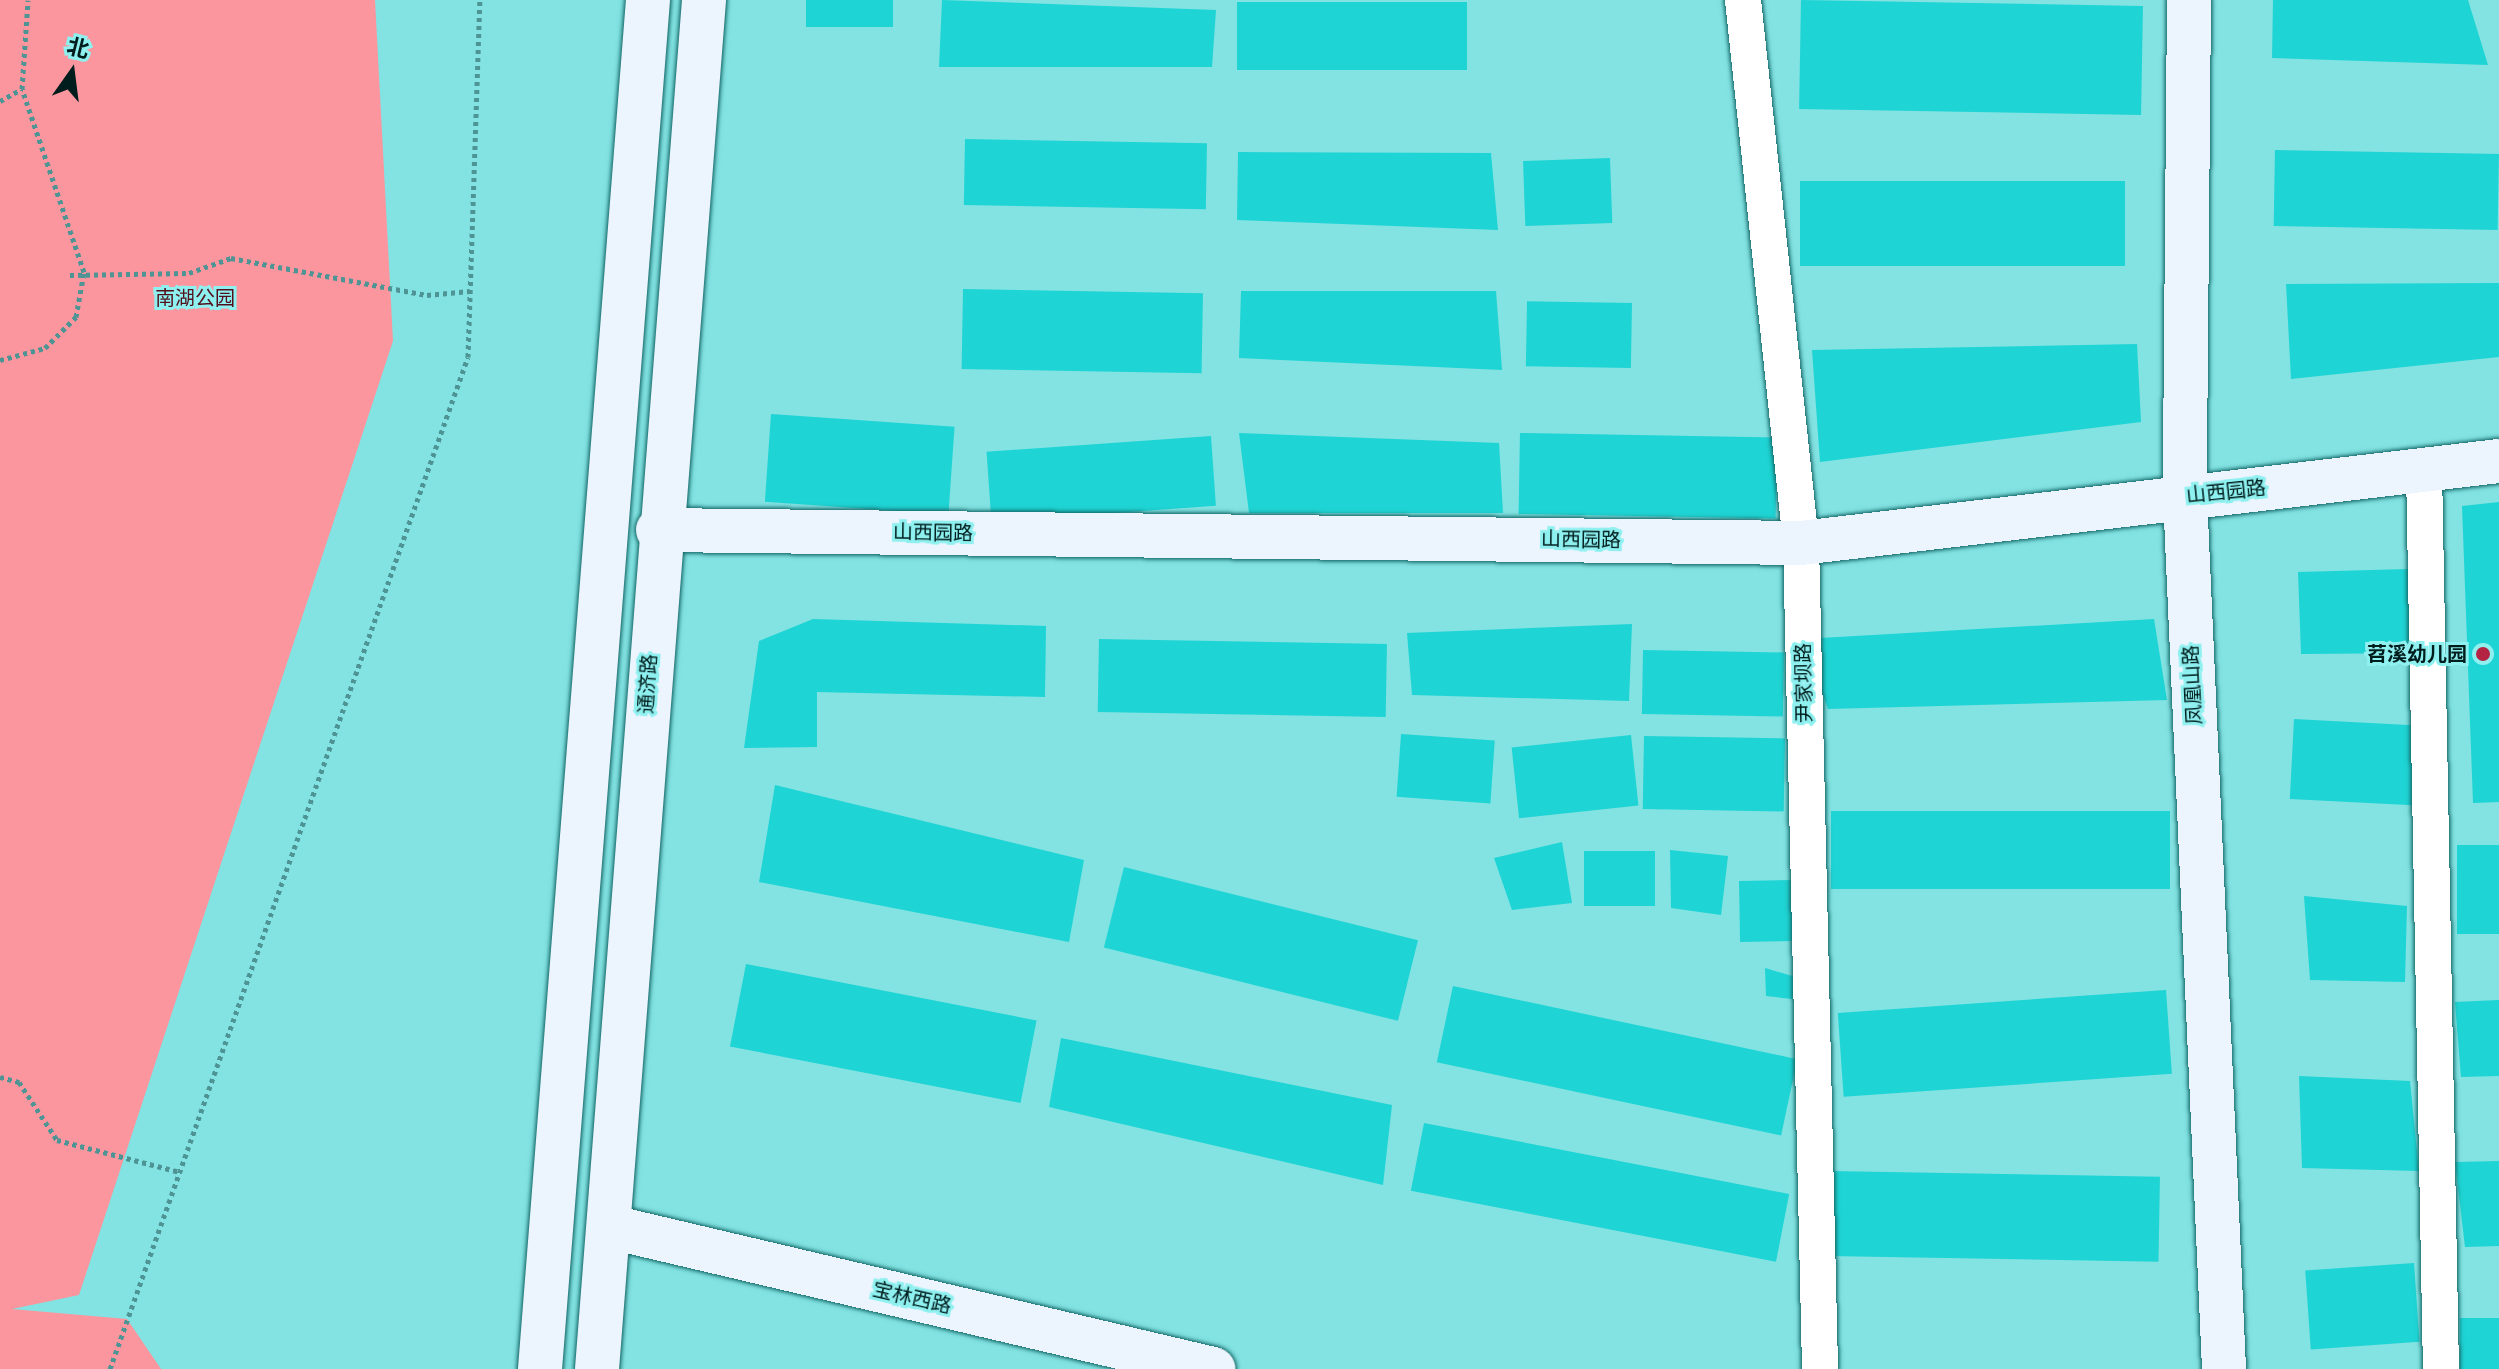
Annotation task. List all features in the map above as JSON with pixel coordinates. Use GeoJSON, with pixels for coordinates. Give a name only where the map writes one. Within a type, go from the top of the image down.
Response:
{"type":"FeatureCollection","features":[{"type":"Feature","properties":{"kind":"street"},"geometry":{"type":"LineString","coordinates":[[540,1369],[648,0]]}},
{"type":"Feature","properties":{"kind":"street","name":"通济路"},"geometry":{"type":"LineString","coordinates":[[597,1369],[611,1227],[658,530],[704,0]]}},
{"type":"Feature","properties":{"kind":"street","name":"尹家坝路"},"geometry":{"type":"LineString","coordinates":[[1743,0],[1801,543],[1820,1369]]}},
{"type":"Feature","properties":{"kind":"street","name":"凤凰山路"},"geometry":{"type":"LineString","coordinates":[[2189,0],[2185,496],[2224,1369]]}},
{"type":"Feature","properties":{"kind":"street","name":"山西园路"},"geometry":{"type":"LineString","coordinates":[[658,530],[1801,543],[2499,461]]}},
{"type":"Feature","properties":{"kind":"street"},"geometry":{"type":"LineString","coordinates":[[2424,470],[2441,1369]]}},
{"type":"Feature","properties":{"kind":"street","name":"宝林西路"},"geometry":{"type":"LineString","coordinates":[[611,1227],[1213,1369]]}},
{"type":"Feature","properties":{"kind":"path"},"geometry":{"type":"LineString","coordinates":[[0,360],[45,348],[76,317],[84,272],[22,89],[28,0]]}},
{"type":"Feature","properties":{"kind":"path"},"geometry":{"type":"LineString","coordinates":[[110,1369],[468,357],[480,0]]}},
{"type":"Feature","properties":{"kind":"path"},"geometry":{"type":"LineString","coordinates":[[0,101],[22,89]]}},
{"type":"Feature","properties":{"kind":"path"},"geometry":{"type":"LineString","coordinates":[[70,275],[84,272],[189,273],[231,258],[427,295],[470,291]]}},
{"type":"Feature","properties":{"kind":"path"},"geometry":{"type":"LineString","coordinates":[[0,1077],[19,1082],[57,1140],[180,1172]]}},
{"type":"Feature","properties":{"kind":"green space","name":"南湖公园"},"geometry":{"type":"Polygon","coordinates":[[[0,0],[375,0],[393,341],[79,1295],[12,1309],[127,1319],[161,1369],[0,1369],[0,0]]]}},
{"type":"Feature","properties":{"kind":"building"},"geometry":{"type":"Polygon","coordinates":[[[806,0],[893,0],[893,27],[806,27],[806,0]]]}},
{"type":"Feature","properties":{"kind":"building"},"geometry":{"type":"Polygon","coordinates":[[[942,0],[1216,10],[1212,67],[939,67],[942,0]]]}},
{"type":"Feature","properties":{"kind":"building"},"geometry":{"type":"Polygon","coordinates":[[[1801,0],[2143,6],[2141,115],[1799,109],[1801,0]]]}},
{"type":"Feature","properties":{"kind":"building"},"geometry":{"type":"Polygon","coordinates":[[[2273,0],[2468,0],[2488,65],[2272,58],[2273,0]]]}},
{"type":"Feature","properties":{"kind":"building"},"geometry":{"type":"Polygon","coordinates":[[[1237,2],[1467,2],[1467,70],[1237,70],[1237,2]]]}},
{"type":"Feature","properties":{"kind":"building"},"geometry":{"type":"Polygon","coordinates":[[[965,139],[1207,143],[1206,209],[964,205],[965,139]]]}},
{"type":"Feature","properties":{"kind":"building"},"geometry":{"type":"Polygon","coordinates":[[[2275,150],[2499,154],[2498,230],[2274,226],[2275,150]]]}},
{"type":"Feature","properties":{"kind":"building"},"geometry":{"type":"Polygon","coordinates":[[[1238,152],[1491,153],[1498,230],[1237,220],[1238,152]]]}},
{"type":"Feature","properties":{"kind":"building"},"geometry":{"type":"Polygon","coordinates":[[[1610,158],[1612,223],[1525,226],[1523,161],[1610,158]]]}},
{"type":"Feature","properties":{"kind":"building"},"geometry":{"type":"Polygon","coordinates":[[[1800,181],[2125,181],[2125,266],[1800,266],[1800,181]]]}},
{"type":"Feature","properties":{"kind":"building"},"geometry":{"type":"Polygon","coordinates":[[[2499,283],[2499,357],[2291,379],[2286,284],[2499,283]]]}},
{"type":"Feature","properties":{"kind":"building"},"geometry":{"type":"Polygon","coordinates":[[[963,289],[1203,293],[1202,373],[962,369],[963,289]]]}},
{"type":"Feature","properties":{"kind":"building"},"geometry":{"type":"Polygon","coordinates":[[[1241,291],[1496,291],[1502,370],[1239,358],[1241,291]]]}},
{"type":"Feature","properties":{"kind":"building"},"geometry":{"type":"Polygon","coordinates":[[[1527,301],[1632,303],[1631,368],[1526,366],[1527,301]]]}},
{"type":"Feature","properties":{"kind":"building"},"geometry":{"type":"Polygon","coordinates":[[[2137,344],[2141,422],[1820,462],[1812,350],[2137,344]]]}},
{"type":"Feature","properties":{"kind":"building"},"geometry":{"type":"Polygon","coordinates":[[[771,414],[955,427],[948,515],[765,502],[771,414]]]}},
{"type":"Feature","properties":{"kind":"building"},"geometry":{"type":"Polygon","coordinates":[[[1239,433],[1499,443],[1503,513],[1249,513],[1239,433]]]}},
{"type":"Feature","properties":{"kind":"building"},"geometry":{"type":"Polygon","coordinates":[[[1520,433],[1777,437],[1776,518],[1519,514],[1520,433]]]}},
{"type":"Feature","properties":{"kind":"building"},"geometry":{"type":"Polygon","coordinates":[[[1211,436],[1216,506],[991,522],[987,452],[1211,436]]]}},
{"type":"Feature","properties":{"kind":"building","name":"苕溪幼儿园"},"geometry":{"type":"Polygon","coordinates":[[[2499,502],[2499,802],[2473,803],[2462,506],[2499,502]]]}},
{"type":"Feature","properties":{"kind":"building"},"geometry":{"type":"Polygon","coordinates":[[[2408,569],[2426,653],[2301,654],[2298,572],[2408,569]]]}},
{"type":"Feature","properties":{"kind":"building"},"geometry":{"type":"Polygon","coordinates":[[[813,619],[1046,626],[1045,697],[817,692],[817,747],[744,748],[759,641],[813,619]]]}},
{"type":"Feature","properties":{"kind":"building"},"geometry":{"type":"Polygon","coordinates":[[[2154,619],[2167,700],[1828,709],[1803,639],[2154,619]]]}},
{"type":"Feature","properties":{"kind":"building"},"geometry":{"type":"Polygon","coordinates":[[[1632,624],[1629,701],[1412,695],[1407,633],[1632,624]]]}},
{"type":"Feature","properties":{"kind":"building"},"geometry":{"type":"Polygon","coordinates":[[[1099,639],[1387,644],[1386,717],[1098,712],[1099,639]]]}},
{"type":"Feature","properties":{"kind":"building"},"geometry":{"type":"Polygon","coordinates":[[[1643,650],[1784,652],[1783,716],[1642,714],[1643,650]]]}},
{"type":"Feature","properties":{"kind":"building"},"geometry":{"type":"Polygon","coordinates":[[[2294,719],[2427,726],[2423,806],[2290,799],[2294,719]]]}},
{"type":"Feature","properties":{"kind":"building"},"geometry":{"type":"Polygon","coordinates":[[[1401,734],[1495,741],[1490,803],[1397,797],[1401,734]]]}},
{"type":"Feature","properties":{"kind":"building"},"geometry":{"type":"Polygon","coordinates":[[[1631,735],[1638,806],[1519,818],[1512,748],[1631,735]]]}},
{"type":"Feature","properties":{"kind":"building"},"geometry":{"type":"Polygon","coordinates":[[[1644,736],[1785,738],[1784,811],[1643,809],[1644,736]]]}},
{"type":"Feature","properties":{"kind":"building"},"geometry":{"type":"Polygon","coordinates":[[[775,785],[1084,860],[1069,942],[759,882],[775,785]]]}},
{"type":"Feature","properties":{"kind":"building"},"geometry":{"type":"Polygon","coordinates":[[[1831,811],[2170,811],[2170,889],[1831,889],[1831,811]]]}},
{"type":"Feature","properties":{"kind":"building"},"geometry":{"type":"Polygon","coordinates":[[[1562,842],[1572,903],[1512,910],[1494,858],[1562,842]]]}},
{"type":"Feature","properties":{"kind":"building"},"geometry":{"type":"Polygon","coordinates":[[[2457,845],[2499,845],[2499,934],[2457,934],[2457,845]]]}},
{"type":"Feature","properties":{"kind":"building"},"geometry":{"type":"Polygon","coordinates":[[[1670,850],[1728,856],[1721,915],[1671,908],[1670,850]]]}},
{"type":"Feature","properties":{"kind":"building"},"geometry":{"type":"Polygon","coordinates":[[[1584,851],[1655,851],[1655,906],[1584,906],[1584,851]]]}},
{"type":"Feature","properties":{"kind":"building"},"geometry":{"type":"Polygon","coordinates":[[[1124,867],[1418,940],[1398,1021],[1104,948],[1124,867]]]}},
{"type":"Feature","properties":{"kind":"building"},"geometry":{"type":"Polygon","coordinates":[[[1794,880],[1795,941],[1740,942],[1739,881],[1794,880]]]}},
{"type":"Feature","properties":{"kind":"building"},"geometry":{"type":"Polygon","coordinates":[[[2304,896],[2407,906],[2405,982],[2310,980],[2304,896]]]}},
{"type":"Feature","properties":{"kind":"building"},"geometry":{"type":"Polygon","coordinates":[[[746,964],[1037,1020],[1021,1103],[730,1046],[746,964]]]}},
{"type":"Feature","properties":{"kind":"building"},"geometry":{"type":"Polygon","coordinates":[[[1765,968],[1799,978],[1792,999],[1766,996],[1765,968]]]}},
{"type":"Feature","properties":{"kind":"building"},"geometry":{"type":"Polygon","coordinates":[[[1453,986],[1797,1059],[1781,1135],[1437,1062],[1453,986]]]}},
{"type":"Feature","properties":{"kind":"building"},"geometry":{"type":"Polygon","coordinates":[[[2166,990],[2172,1074],[1844,1097],[1838,1013],[2166,990]]]}},
{"type":"Feature","properties":{"kind":"building"},"geometry":{"type":"Polygon","coordinates":[[[2499,1000],[2499,1076],[2461,1077],[2455,1002],[2499,1000]]]}},
{"type":"Feature","properties":{"kind":"building"},"geometry":{"type":"Polygon","coordinates":[[[1061,1038],[1392,1105],[1383,1185],[1049,1107],[1061,1038]]]}},
{"type":"Feature","properties":{"kind":"building"},"geometry":{"type":"Polygon","coordinates":[[[2299,1076],[2410,1081],[2419,1171],[2302,1168],[2299,1076]]]}},
{"type":"Feature","properties":{"kind":"building"},"geometry":{"type":"Polygon","coordinates":[[[1424,1123],[1789,1194],[1776,1262],[1411,1191],[1424,1123]]]}},
{"type":"Feature","properties":{"kind":"building"},"geometry":{"type":"Polygon","coordinates":[[[2499,1161],[2499,1246],[2465,1247],[2455,1162],[2499,1161]]]}},
{"type":"Feature","properties":{"kind":"building"},"geometry":{"type":"Polygon","coordinates":[[[1829,1171],[2160,1177],[2158,1262],[1828,1256],[1829,1171]]]}},
{"type":"Feature","properties":{"kind":"building"},"geometry":{"type":"Polygon","coordinates":[[[2414,1263],[2420,1342],[2311,1349],[2305,1271],[2414,1263]]]}},
{"type":"Feature","properties":{"kind":"building"},"geometry":{"type":"Polygon","coordinates":[[[2460,1318],[2499,1318],[2499,1369],[2460,1369],[2460,1318]]]}},
{"type":"Feature","properties":{"kind":"place","name":"苕溪幼儿园"},"geometry":{"type":"Point","coordinates":[2483,654]}}]}
